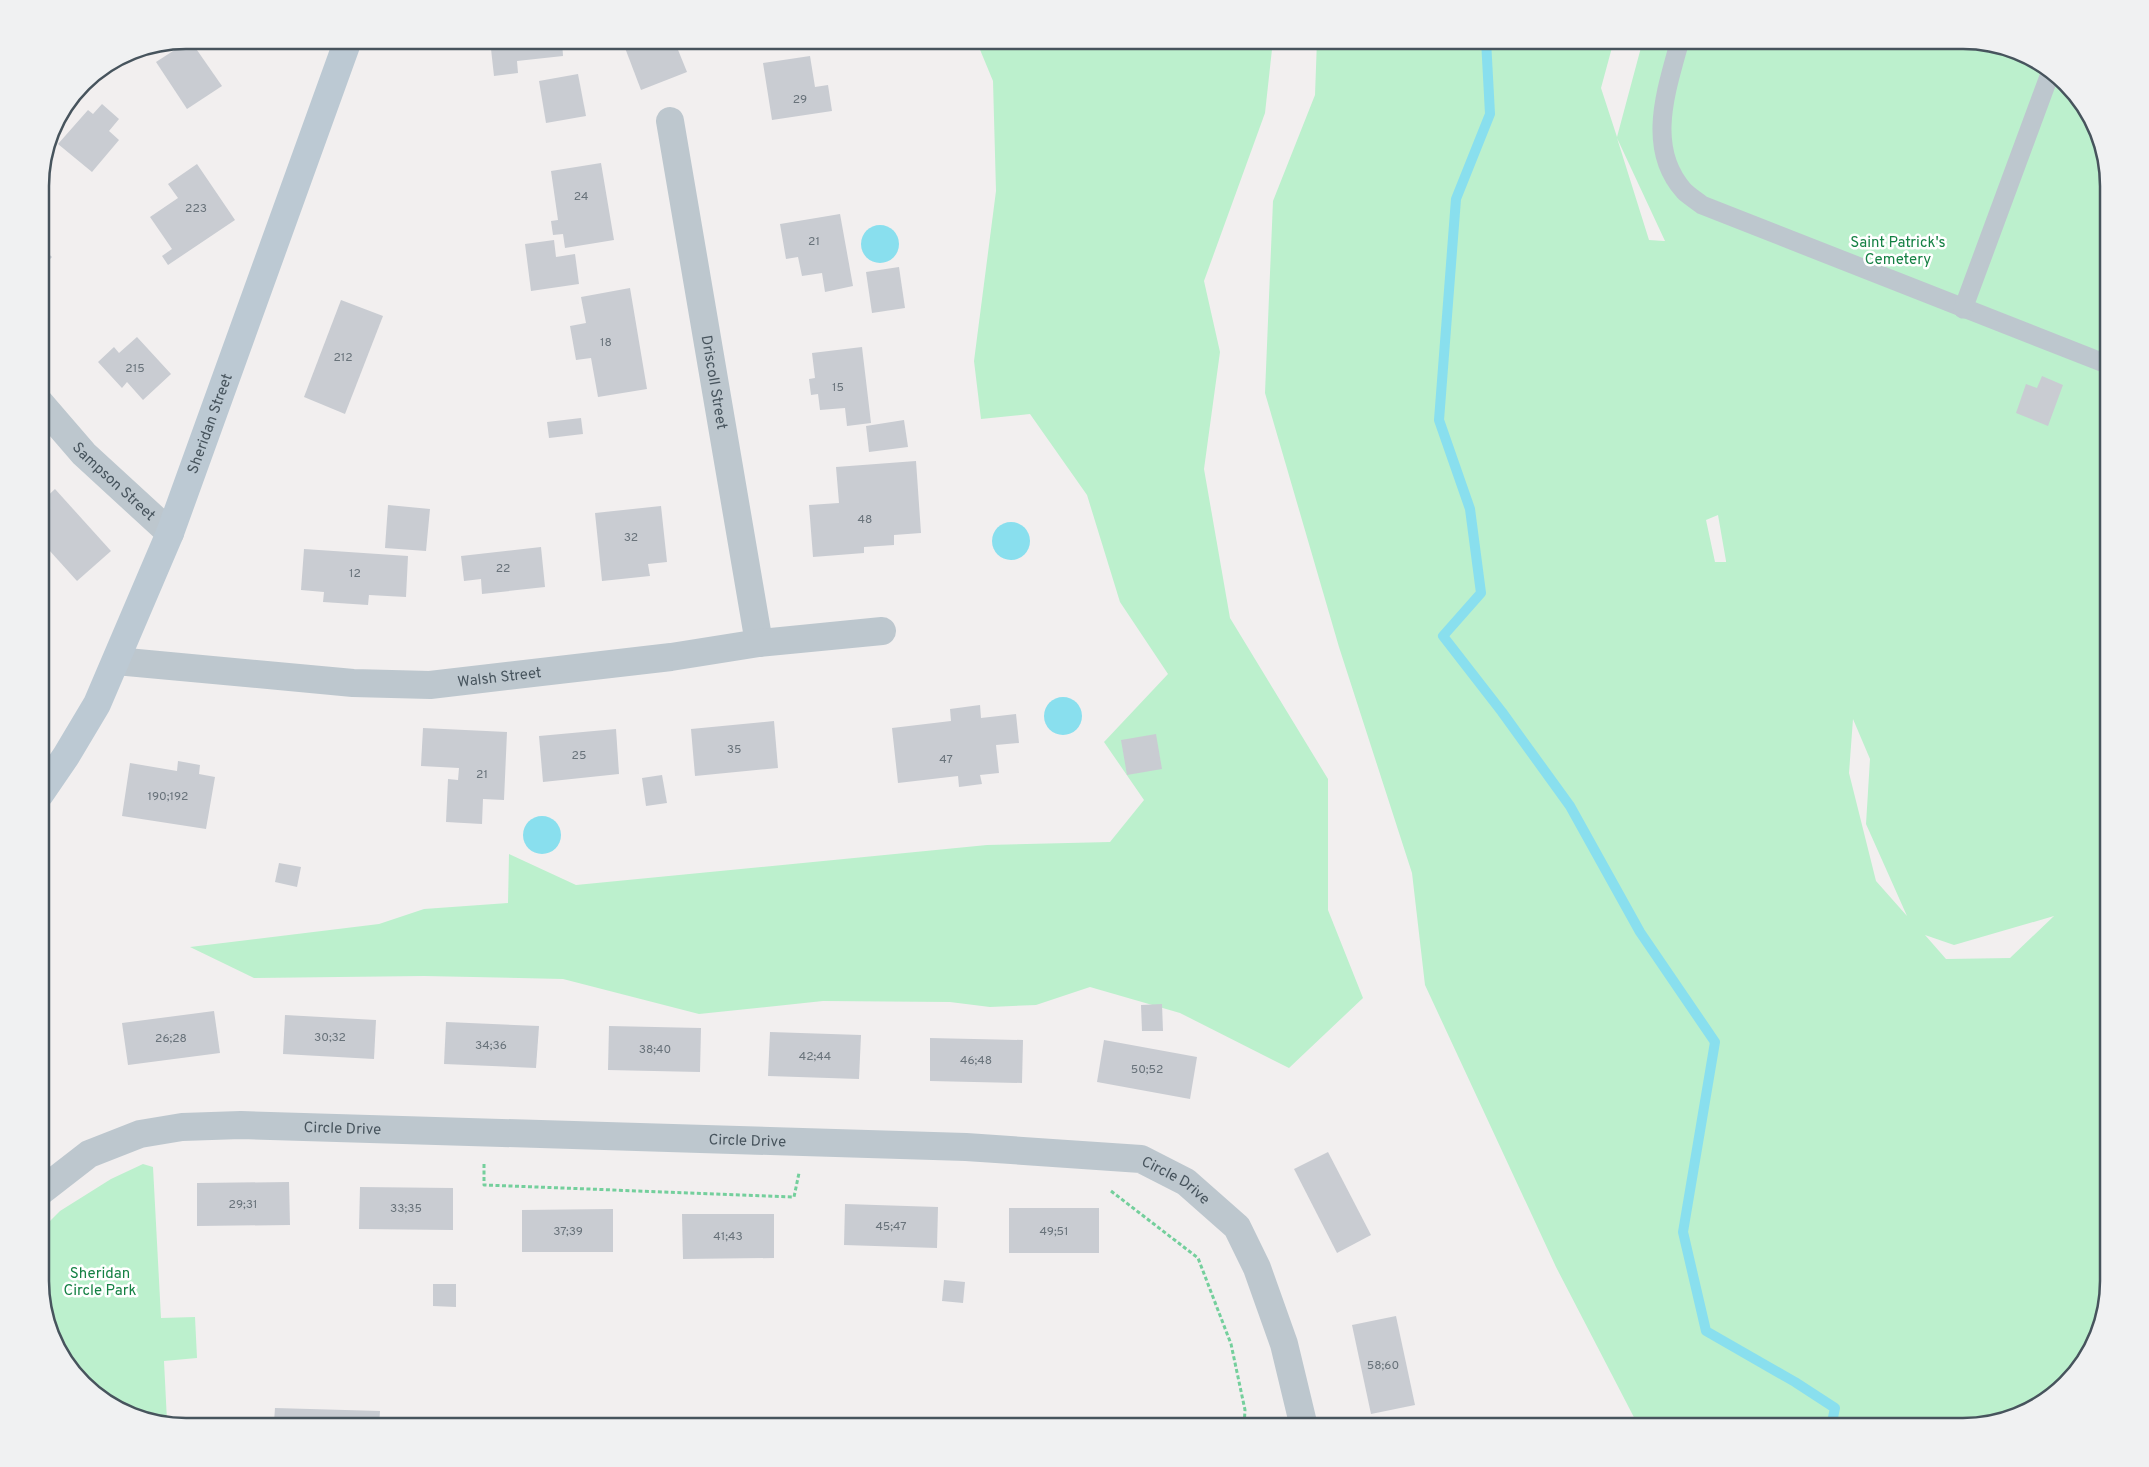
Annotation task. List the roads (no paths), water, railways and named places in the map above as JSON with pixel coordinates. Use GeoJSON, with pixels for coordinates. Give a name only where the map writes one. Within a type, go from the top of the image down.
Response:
{"type":"FeatureCollection","features":[{"type":"Feature","properties":{"kind":"street","name":"Sheridan Street"},"geometry":{"type":"LineString","coordinates":[[49,781],[97,704],[170,533],[345,49]]}},
{"type":"Feature","properties":{"kind":"street","name":"Driscoll Street"},"geometry":{"type":"LineString","coordinates":[[670,121],[759,643]]}},
{"type":"Feature","properties":{"kind":"street","name":"Sampson Street"},"geometry":{"type":"LineString","coordinates":[[49,413],[84,454],[170,533]]}},
{"type":"Feature","properties":{"kind":"street","name":"Walsh Street"},"geometry":{"type":"LineString","coordinates":[[116,661],[353,683],[430,685],[671,657],[759,643],[882,631]]}},
{"type":"Feature","properties":{"kind":"street","name":"Circle Drive"},"geometry":{"type":"LineString","coordinates":[[49,1185],[89,1154],[140,1134],[182,1127],[241,1125],[956,1146],[1141,1159],[1186,1182],[1238,1227],[1257,1268],[1284,1344],[1302,1418]]}},
{"type":"Feature","properties":{"kind":"lane"},"geometry":{"type":"LineString","coordinates":[[1678,49],[1664,104],[1661,128],[1664,151],[1668,165],[1684,191],[1702,205],[2100,362]]}},
{"type":"Feature","properties":{"kind":"lane"},"geometry":{"type":"LineString","coordinates":[[1963,309],[2048,79]]}},
{"type":"Feature","properties":{"kind":"water"},"geometry":{"type":"Polygon","coordinates":[[[880,225],[894,230],[899,244],[894,258],[880,263],[866,258],[861,244],[866,230],[880,225]]]}},
{"type":"Feature","properties":{"kind":"water"},"geometry":{"type":"Polygon","coordinates":[[[1011,522],[1025,527],[1030,541],[1025,555],[1011,560],[997,555],[992,541],[997,527],[1011,522]]]}},
{"type":"Feature","properties":{"kind":"water"},"geometry":{"type":"Polygon","coordinates":[[[1063,697],[1077,702],[1082,716],[1077,730],[1063,735],[1049,730],[1044,716],[1049,702],[1063,697]]]}},
{"type":"Feature","properties":{"kind":"water"},"geometry":{"type":"Polygon","coordinates":[[[542,816],[549,817],[555,822],[560,828],[560,842],[555,848],[549,853],[542,854],[535,853],[529,848],[524,842],[523,835],[524,828],[529,822],[535,817],[542,816]]]}},
{"type":"Feature","properties":{"kind":"waterway"},"geometry":{"type":"LineString","coordinates":[[1486,49],[1490,114],[1456,199],[1439,420],[1470,509],[1481,593],[1443,636],[1502,712],[1570,806],[1640,932],[1715,1042],[1683,1232],[1706,1331],[1795,1382],[1835,1408],[1833,1418]]}},
{"type":"Feature","properties":{"kind":"park label","name":"Saint Patrick's Cemetery"},"geometry":{"type":"Point","coordinates":[1898,250]}},
{"type":"Feature","properties":{"kind":"park label","name":"Sheridan Circle Park"},"geometry":{"type":"Point","coordinates":[100,1282]}}]}
